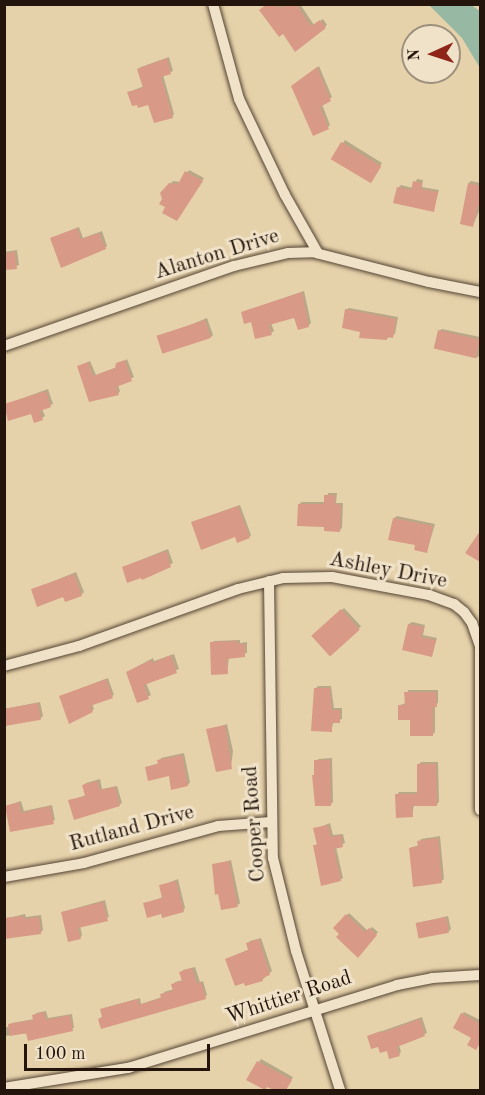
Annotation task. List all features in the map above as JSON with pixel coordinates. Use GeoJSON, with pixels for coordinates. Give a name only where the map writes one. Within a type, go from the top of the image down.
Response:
{"type":"FeatureCollection","features":[{"type":"Feature","properties":{"kind":"street"},"geometry":{"type":"LineString","coordinates":[[213,4],[239,99],[280,185],[318,253]]}},
{"type":"Feature","properties":{"kind":"street","name":"Alanton Drive"},"geometry":{"type":"LineString","coordinates":[[4,346],[265,257],[288,253],[318,253],[429,282],[480,292]]}},
{"type":"Feature","properties":{"kind":"street","name":"Ashley Drive"},"geometry":{"type":"LineString","coordinates":[[4,666],[80,646],[238,589],[269,581],[307,576],[332,577],[429,595],[454,604],[464,612],[472,623],[480,646],[480,810]]}},
{"type":"Feature","properties":{"kind":"street","name":"Cooper Road"},"geometry":{"type":"LineString","coordinates":[[269,581],[271,822],[278,885],[340,1090]]}},
{"type":"Feature","properties":{"kind":"street","name":"Rutland Drive"},"geometry":{"type":"LineString","coordinates":[[4,877],[84,863],[218,826],[271,822]]}},
{"type":"Feature","properties":{"kind":"street","name":"Whittier Road"},"geometry":{"type":"LineString","coordinates":[[4,1088],[128,1068],[397,985],[444,977],[480,975]]}},
{"type":"Feature","properties":{"kind":"shaded area"},"geometry":{"type":"Polygon","coordinates":[[[429,5],[471,5],[480,11],[480,68],[461,37],[461,24],[448,24],[429,5]]]}},
{"type":"Feature","properties":{"kind":"building"},"geometry":{"type":"Polygon","coordinates":[[[267,4],[276,4],[279,8],[285,4],[296,4],[311,26],[320,20],[326,28],[295,52],[283,34],[279,37],[259,10],[267,4]]]}},
{"type":"Feature","properties":{"kind":"building"},"geometry":{"type":"Polygon","coordinates":[[[167,58],[171,74],[161,77],[173,118],[154,123],[148,105],[138,108],[137,105],[132,106],[127,92],[143,88],[137,69],[167,58]]]}},
{"type":"Feature","properties":{"kind":"building"},"geometry":{"type":"Polygon","coordinates":[[[317,67],[331,101],[320,107],[329,129],[313,136],[291,86],[317,67]]]}},
{"type":"Feature","properties":{"kind":"building"},"geometry":{"type":"Polygon","coordinates":[[[341,142],[381,166],[371,183],[331,159],[341,142]]]}},
{"type":"Feature","properties":{"kind":"building"},"geometry":{"type":"Polygon","coordinates":[[[185,171],[203,181],[177,221],[162,213],[165,207],[159,204],[162,199],[160,193],[169,183],[178,184],[185,171]]]}},
{"type":"Feature","properties":{"kind":"building"},"geometry":{"type":"Polygon","coordinates":[[[413,181],[422,183],[421,189],[438,192],[434,212],[393,203],[397,187],[411,190],[413,181]]]}},
{"type":"Feature","properties":{"kind":"building"},"geometry":{"type":"Polygon","coordinates":[[[468,183],[480,186],[480,206],[478,206],[473,227],[460,224],[468,183]]]}},
{"type":"Feature","properties":{"kind":"building"},"geometry":{"type":"Polygon","coordinates":[[[77,228],[81,239],[99,233],[106,249],[61,268],[50,238],[77,228]]]}},
{"type":"Feature","properties":{"kind":"building"},"geometry":{"type":"Polygon","coordinates":[[[15,252],[17,269],[4,270],[4,253],[15,252]]]}},
{"type":"Feature","properties":{"kind":"building"},"geometry":{"type":"Polygon","coordinates":[[[302,292],[309,327],[298,330],[294,318],[269,325],[272,335],[255,339],[251,322],[244,324],[241,312],[302,292]]]}},
{"type":"Feature","properties":{"kind":"building"},"geometry":{"type":"Polygon","coordinates":[[[345,309],[396,319],[393,338],[387,337],[387,340],[359,338],[360,332],[342,328],[345,309]]]}},
{"type":"Feature","properties":{"kind":"building"},"geometry":{"type":"Polygon","coordinates":[[[205,320],[211,338],[162,354],[156,336],[205,320]]]}},
{"type":"Feature","properties":{"kind":"building"},"geometry":{"type":"Polygon","coordinates":[[[438,330],[480,340],[476,358],[434,349],[438,330]]]}},
{"type":"Feature","properties":{"kind":"building"},"geometry":{"type":"Polygon","coordinates":[[[125,360],[132,381],[116,387],[119,395],[89,402],[77,366],[88,362],[93,376],[115,368],[116,363],[125,360]]]}},
{"type":"Feature","properties":{"kind":"building"},"geometry":{"type":"Polygon","coordinates":[[[46,391],[51,407],[40,411],[43,420],[34,423],[31,414],[8,421],[4,404],[46,391]]]}},
{"type":"Feature","properties":{"kind":"building"},"geometry":{"type":"Polygon","coordinates":[[[324,495],[335,495],[335,504],[341,505],[340,532],[324,531],[324,527],[297,526],[298,504],[324,504],[324,495]]]}},
{"type":"Feature","properties":{"kind":"building"},"geometry":{"type":"Polygon","coordinates":[[[238,506],[250,538],[237,543],[235,537],[201,550],[191,522],[238,506]]]}},
{"type":"Feature","properties":{"kind":"building"},"geometry":{"type":"Polygon","coordinates":[[[393,518],[433,526],[427,553],[414,550],[415,545],[388,540],[393,518]]]}},
{"type":"Feature","properties":{"kind":"building"},"geometry":{"type":"Polygon","coordinates":[[[480,531],[480,562],[465,553],[480,531]]]}},
{"type":"Feature","properties":{"kind":"building"},"geometry":{"type":"Polygon","coordinates":[[[166,551],[171,567],[142,580],[141,578],[127,583],[122,567],[166,551]]]}},
{"type":"Feature","properties":{"kind":"building"},"geometry":{"type":"Polygon","coordinates":[[[74,574],[82,596],[65,602],[63,597],[37,607],[31,589],[74,574]]]}},
{"type":"Feature","properties":{"kind":"building"},"geometry":{"type":"Polygon","coordinates":[[[341,609],[360,630],[330,657],[311,636],[341,609]]]}},
{"type":"Feature","properties":{"kind":"building"},"geometry":{"type":"Polygon","coordinates":[[[408,624],[424,627],[421,637],[436,640],[432,657],[402,650],[408,624]]]}},
{"type":"Feature","properties":{"kind":"building"},"geometry":{"type":"Polygon","coordinates":[[[238,641],[238,644],[245,644],[245,657],[227,659],[228,674],[211,675],[210,642],[238,641]]]}},
{"type":"Feature","properties":{"kind":"building"},"geometry":{"type":"Polygon","coordinates":[[[171,655],[177,673],[144,685],[149,699],[137,703],[126,672],[151,660],[152,663],[171,655]]]}},
{"type":"Feature","properties":{"kind":"building"},"geometry":{"type":"Polygon","coordinates":[[[106,679],[113,698],[90,706],[93,712],[69,724],[59,696],[106,679]]]}},
{"type":"Feature","properties":{"kind":"building"},"geometry":{"type":"Polygon","coordinates":[[[314,688],[330,688],[332,710],[340,710],[340,723],[332,723],[332,732],[311,731],[314,688]]]}},
{"type":"Feature","properties":{"kind":"building"},"geometry":{"type":"Polygon","coordinates":[[[404,692],[436,692],[437,707],[433,707],[433,736],[410,736],[410,720],[398,720],[398,705],[405,705],[404,692]]]}},
{"type":"Feature","properties":{"kind":"building"},"geometry":{"type":"Polygon","coordinates":[[[38,703],[41,720],[6,726],[4,709],[38,703]]]}},
{"type":"Feature","properties":{"kind":"building"},"geometry":{"type":"Polygon","coordinates":[[[225,725],[232,769],[216,772],[206,729],[225,725]]]}},
{"type":"Feature","properties":{"kind":"building"},"geometry":{"type":"Polygon","coordinates":[[[182,755],[188,786],[171,790],[169,776],[148,781],[145,767],[158,764],[157,760],[182,755]]]}},
{"type":"Feature","properties":{"kind":"building"},"geometry":{"type":"Polygon","coordinates":[[[314,760],[330,760],[331,806],[315,806],[312,775],[314,775],[314,760]]]}},
{"type":"Feature","properties":{"kind":"building"},"geometry":{"type":"Polygon","coordinates":[[[417,764],[436,764],[437,806],[412,806],[413,817],[396,818],[395,794],[417,794],[417,764]]]}},
{"type":"Feature","properties":{"kind":"building"},"geometry":{"type":"Polygon","coordinates":[[[97,781],[100,790],[115,787],[120,806],[74,820],[68,800],[85,796],[82,785],[97,781]]]}},
{"type":"Feature","properties":{"kind":"building"},"geometry":{"type":"Polygon","coordinates":[[[19,802],[21,813],[50,806],[54,824],[10,832],[5,806],[19,802]]]}},
{"type":"Feature","properties":{"kind":"building"},"geometry":{"type":"Polygon","coordinates":[[[328,825],[331,837],[341,835],[343,847],[334,849],[341,881],[321,886],[313,845],[317,845],[313,828],[328,825]]]}},
{"type":"Feature","properties":{"kind":"building"},"geometry":{"type":"Polygon","coordinates":[[[438,838],[442,883],[413,887],[409,848],[418,846],[417,841],[438,838]]]}},
{"type":"Feature","properties":{"kind":"building"},"geometry":{"type":"Polygon","coordinates":[[[229,861],[238,907],[221,910],[218,894],[215,895],[212,864],[229,861]]]}},
{"type":"Feature","properties":{"kind":"building"},"geometry":{"type":"Polygon","coordinates":[[[176,881],[184,912],[162,918],[161,914],[147,918],[143,903],[162,898],[159,885],[176,881]]]}},
{"type":"Feature","properties":{"kind":"building"},"geometry":{"type":"Polygon","coordinates":[[[103,902],[108,921],[78,928],[81,939],[68,942],[61,912],[103,902]]]}},
{"type":"Feature","properties":{"kind":"building"},"geometry":{"type":"Polygon","coordinates":[[[346,914],[365,932],[369,928],[377,935],[358,958],[336,937],[339,934],[333,928],[346,914]]]}},
{"type":"Feature","properties":{"kind":"building"},"geometry":{"type":"Polygon","coordinates":[[[23,916],[24,919],[39,917],[41,934],[4,939],[4,918],[23,916]]]}},
{"type":"Feature","properties":{"kind":"building"},"geometry":{"type":"Polygon","coordinates":[[[446,917],[449,933],[419,939],[416,923],[446,917]]]}},
{"type":"Feature","properties":{"kind":"building"},"geometry":{"type":"Polygon","coordinates":[[[259,939],[270,975],[262,978],[263,981],[235,986],[225,959],[248,950],[246,943],[259,939]]]}},
{"type":"Feature","properties":{"kind":"building"},"geometry":{"type":"Polygon","coordinates":[[[192,968],[197,984],[201,982],[206,999],[101,1029],[98,1019],[102,1017],[100,1009],[138,999],[139,1005],[161,998],[160,994],[173,991],[171,984],[182,981],[179,972],[192,968]]]}},
{"type":"Feature","properties":{"kind":"building"},"geometry":{"type":"Polygon","coordinates":[[[44,1012],[46,1020],[70,1015],[73,1031],[28,1041],[26,1033],[10,1036],[8,1024],[33,1020],[32,1015],[44,1012]]]}},
{"type":"Feature","properties":{"kind":"building"},"geometry":{"type":"Polygon","coordinates":[[[461,1013],[479,1023],[480,1020],[480,1043],[476,1050],[467,1045],[471,1038],[453,1028],[461,1013]]]}},
{"type":"Feature","properties":{"kind":"building"},"geometry":{"type":"Polygon","coordinates":[[[420,1019],[425,1036],[397,1047],[400,1056],[389,1059],[387,1051],[380,1053],[378,1047],[371,1049],[367,1036],[420,1019]]]}},
{"type":"Feature","properties":{"kind":"building"},"geometry":{"type":"Polygon","coordinates":[[[257,1061],[292,1080],[286,1090],[274,1090],[267,1087],[265,1090],[246,1080],[257,1061]]]}}]}
